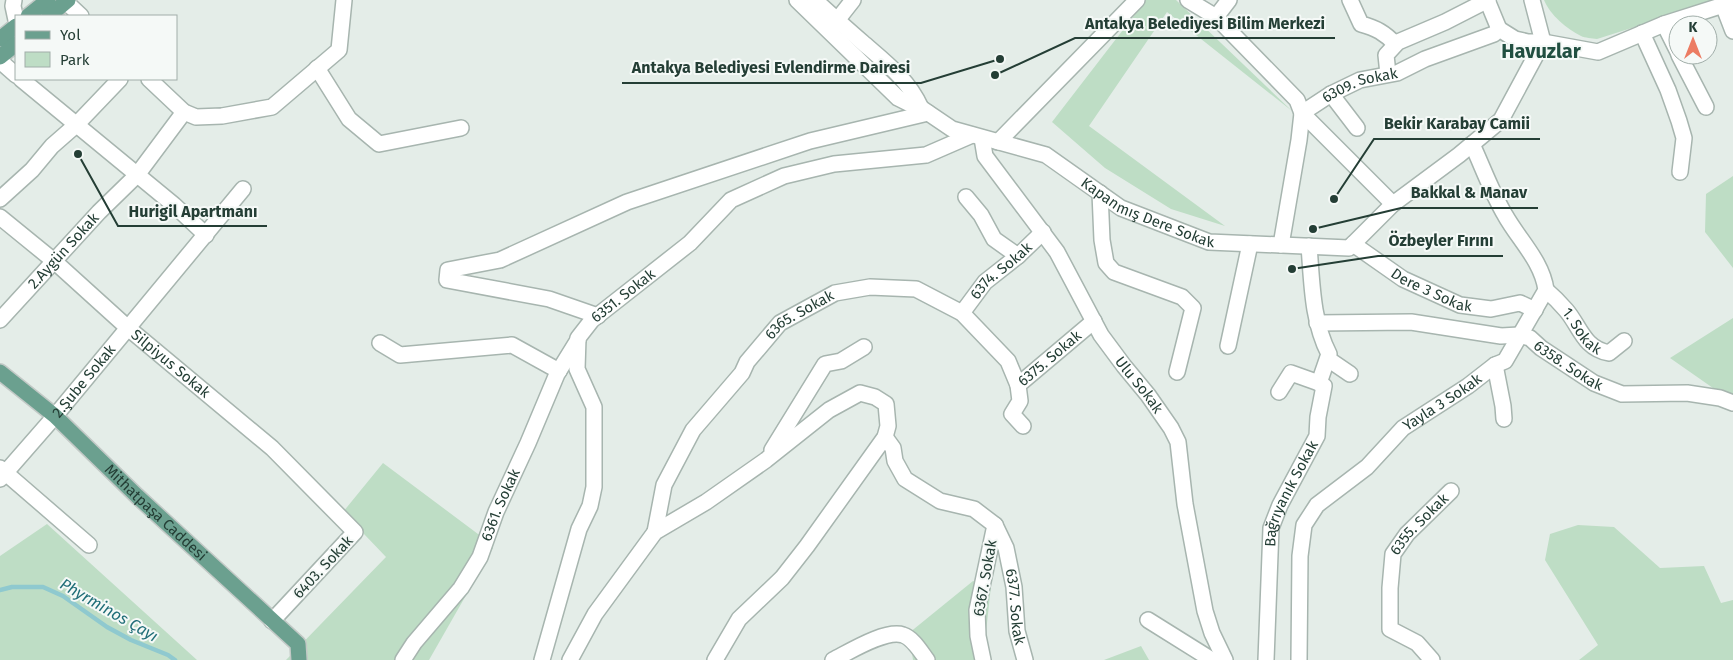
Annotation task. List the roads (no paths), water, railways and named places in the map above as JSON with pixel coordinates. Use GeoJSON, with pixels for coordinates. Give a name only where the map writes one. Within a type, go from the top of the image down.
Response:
{"type":"FeatureCollection","features":[{"type":"Feature","properties":{"kind":"main road"},"geometry":{"type":"LineString","coordinates":[[29,15],[48,0]]}},
{"type":"Feature","properties":{"kind":"main road"},"geometry":{"type":"LineString","coordinates":[[50,15],[67,1]]}},
{"type":"Feature","properties":{"kind":"main road"},"geometry":{"type":"LineString","coordinates":[[0,39],[15,27]]}},
{"type":"Feature","properties":{"kind":"main road"},"geometry":{"type":"LineString","coordinates":[[0,58],[15,45]]}},
{"type":"Feature","properties":{"kind":"main road","name":"Mithatpaşa Caddesi"},"geometry":{"type":"LineString","coordinates":[[0,372],[55,416],[137,496],[298,644],[300,660]]}},
{"type":"Feature","properties":{"kind":"street"},"geometry":{"type":"LineString","coordinates":[[14,0],[12,6],[15,16]]}},
{"type":"Feature","properties":{"kind":"street"},"geometry":{"type":"LineString","coordinates":[[150,80],[184,112],[196,117],[222,116],[272,107],[339,50],[344,0]]}},
{"type":"Feature","properties":{"kind":"street"},"geometry":{"type":"LineString","coordinates":[[797,0],[833,26]]}},
{"type":"Feature","properties":{"kind":"street"},"geometry":{"type":"LineString","coordinates":[[815,0],[833,26]]}},
{"type":"Feature","properties":{"kind":"street"},"geometry":{"type":"LineString","coordinates":[[833,26],[853,0]]}},
{"type":"Feature","properties":{"kind":"street"},"geometry":{"type":"LineString","coordinates":[[998,142],[1137,0]]}},
{"type":"Feature","properties":{"kind":"street"},"geometry":{"type":"LineString","coordinates":[[1188,0],[1216,17],[1297,100],[1302,113],[1393,204]]}},
{"type":"Feature","properties":{"kind":"street"},"geometry":{"type":"LineString","coordinates":[[1216,17],[1229,0]]}},
{"type":"Feature","properties":{"kind":"street"},"geometry":{"type":"LineString","coordinates":[[1350,0],[1361,24],[1376,28],[1387,35],[1395,44]]}},
{"type":"Feature","properties":{"kind":"street"},"geometry":{"type":"LineString","coordinates":[[1388,74],[1386,55],[1395,44],[1488,0],[1499,29],[1515,38],[1528,42],[1544,42],[1598,52],[1664,24],[1728,4],[1733,31]]}},
{"type":"Feature","properties":{"kind":"street"},"geometry":{"type":"LineString","coordinates":[[1350,374],[1328,359],[1329,354],[1317,323],[1309,246],[1349,248],[1393,204],[1501,120],[1544,42],[1532,0]]}},
{"type":"Feature","properties":{"kind":"street"},"geometry":{"type":"LineString","coordinates":[[67,1],[80,15]]}},
{"type":"Feature","properties":{"kind":"street"},"geometry":{"type":"LineString","coordinates":[[1664,24],[1668,32]]}},
{"type":"Feature","properties":{"kind":"street","name":"Kapanmış Dere Sokak"},"geometry":{"type":"LineString","coordinates":[[833,26],[898,98],[925,110],[952,129],[1046,155],[1121,208],[1209,242],[1309,246]]}},
{"type":"Feature","properties":{"kind":"street","name":"6309. Sokak"},"geometry":{"type":"LineString","coordinates":[[1302,113],[1331,94],[1360,80],[1397,73],[1425,59],[1494,34],[1499,29]]}},
{"type":"Feature","properties":{"kind":"street"},"geometry":{"type":"LineString","coordinates":[[1642,33],[1680,121],[1684,138],[1680,172]]}},
{"type":"Feature","properties":{"kind":"street"},"geometry":{"type":"LineString","coordinates":[[0,61],[15,74]]}},
{"type":"Feature","properties":{"kind":"street"},"geometry":{"type":"LineString","coordinates":[[1685,65],[1706,107]]}},
{"type":"Feature","properties":{"kind":"street"},"geometry":{"type":"LineString","coordinates":[[317,68],[349,119],[379,144],[462,128]]}},
{"type":"Feature","properties":{"kind":"street"},"geometry":{"type":"LineString","coordinates":[[22,80],[174,205],[206,236]]}},
{"type":"Feature","properties":{"kind":"street"},"geometry":{"type":"LineString","coordinates":[[0,199],[32,170],[52,146],[76,125],[119,80]]}},
{"type":"Feature","properties":{"kind":"street"},"geometry":{"type":"LineString","coordinates":[[1331,94],[1357,128]]}},
{"type":"Feature","properties":{"kind":"street"},"geometry":{"type":"LineString","coordinates":[[598,316],[550,299],[447,280],[448,270],[500,260],[627,202],[810,141],[925,110]]}},
{"type":"Feature","properties":{"kind":"street","name":"2.Aygün Sokak"},"geometry":{"type":"LineString","coordinates":[[0,320],[99,212],[137,175],[184,112]]}},
{"type":"Feature","properties":{"kind":"street"},"geometry":{"type":"LineString","coordinates":[[1281,245],[1302,113]]}},
{"type":"Feature","properties":{"kind":"street","name":"Ulu Sokak"},"geometry":{"type":"LineString","coordinates":[[977,137],[985,156],[1057,252],[1101,335],[1148,395],[1171,428],[1178,442],[1185,504],[1204,611],[1225,660]]}},
{"type":"Feature","properties":{"kind":"street","name":"6351. Sokak"},"geometry":{"type":"LineString","coordinates":[[578,338],[592,320],[690,243],[731,200],[784,176],[834,164],[926,155],[977,137]]}},
{"type":"Feature","properties":{"kind":"street"},"geometry":{"type":"LineString","coordinates":[[1472,144],[1505,215],[1532,255],[1544,277],[1546,290]]}},
{"type":"Feature","properties":{"kind":"street","name":"2.Şube Sokak"},"geometry":{"type":"LineString","coordinates":[[2,473],[55,416],[243,189]]}},
{"type":"Feature","properties":{"kind":"street"},"geometry":{"type":"LineString","coordinates":[[1100,193],[1102,240],[1106,262],[1114,272],[1182,297],[1193,308],[1178,372]]}},
{"type":"Feature","properties":{"kind":"street"},"geometry":{"type":"LineString","coordinates":[[966,197],[981,215],[994,239],[1018,256]]}},
{"type":"Feature","properties":{"kind":"street","name":"Silpiyus Sokak"},"geometry":{"type":"LineString","coordinates":[[0,217],[54,261],[128,328],[272,448],[337,514]]}},
{"type":"Feature","properties":{"kind":"street","name":"6374. Sokak"},"geometry":{"type":"LineString","coordinates":[[962,313],[984,282],[1018,256],[1042,232]]}},
{"type":"Feature","properties":{"kind":"street"},"geometry":{"type":"LineString","coordinates":[[1228,346],[1250,244]]}},
{"type":"Feature","properties":{"kind":"street","name":"Dere 3 Sokak"},"geometry":{"type":"LineString","coordinates":[[1353,244],[1403,279],[1460,305],[1491,309],[1520,303],[1535,310]]}},
{"type":"Feature","properties":{"kind":"street","name":"6365. Sokak"},"geometry":{"type":"LineString","coordinates":[[655,532],[664,485],[693,430],[742,373],[747,362],[780,323],[835,294],[870,287],[916,289],[962,313],[1008,361],[1018,385]]}},
{"type":"Feature","properties":{"kind":"street","name":"Yayla 3 Sokak"},"geometry":{"type":"LineString","coordinates":[[1299,660],[1300,556],[1304,525],[1318,505],[1366,467],[1403,428],[1468,386],[1495,365],[1505,361],[1546,290]]}},
{"type":"Feature","properties":{"kind":"street","name":"1. Sokak"},"geometry":{"type":"LineString","coordinates":[[1546,290],[1567,311],[1583,338],[1588,342],[1609,353],[1624,341]]}},
{"type":"Feature","properties":{"kind":"street","name":"6375. Sokak"},"geometry":{"type":"LineString","coordinates":[[1023,426],[1012,414],[1020,401],[1018,385],[1094,321]]}},
{"type":"Feature","properties":{"kind":"street","name":"6358. Sokak"},"geometry":{"type":"LineString","coordinates":[[1317,323],[1411,322],[1501,336],[1519,335],[1530,338],[1540,348],[1594,383],[1622,394],[1687,393],[1720,398],[1733,403]]}},
{"type":"Feature","properties":{"kind":"street"},"geometry":{"type":"LineString","coordinates":[[542,660],[579,528],[590,506],[594,486],[594,407],[578,369],[578,338]]}},
{"type":"Feature","properties":{"kind":"street","name":"6361. Sokak"},"geometry":{"type":"LineString","coordinates":[[403,660],[414,642],[461,588],[480,557],[496,512],[559,371],[578,338]]}},
{"type":"Feature","properties":{"kind":"street"},"geometry":{"type":"LineString","coordinates":[[380,343],[400,355],[512,345],[559,371]]}},
{"type":"Feature","properties":{"kind":"street"},"geometry":{"type":"LineString","coordinates":[[766,460],[826,364],[841,361],[864,347]]}},
{"type":"Feature","properties":{"kind":"street","name":"Bağrıyanık Sokak"},"geometry":{"type":"LineString","coordinates":[[1266,660],[1271,528],[1280,505],[1317,436],[1318,417],[1324,386],[1319,383],[1328,359]]}},
{"type":"Feature","properties":{"kind":"street"},"geometry":{"type":"LineString","coordinates":[[1495,365],[1504,419]]}},
{"type":"Feature","properties":{"kind":"street"},"geometry":{"type":"LineString","coordinates":[[1279,392],[1291,373],[1319,383]]}},
{"type":"Feature","properties":{"kind":"street"},"geometry":{"type":"LineString","coordinates":[[570,660],[594,614],[655,532],[706,502],[766,460],[829,410],[860,393],[875,397],[886,404],[888,426],[885,437],[836,507],[782,578],[739,619],[715,660]]}},
{"type":"Feature","properties":{"kind":"street","name":"6367. Sokak"},"geometry":{"type":"LineString","coordinates":[[885,437],[893,448],[895,461],[905,479],[940,500],[974,509],[995,525],[977,610],[978,636],[983,660]]}},
{"type":"Feature","properties":{"kind":"street"},"geometry":{"type":"LineString","coordinates":[[2,473],[89,545]]}},
{"type":"Feature","properties":{"kind":"street","name":"6355. Sokak"},"geometry":{"type":"LineString","coordinates":[[1432,660],[1417,644],[1390,629],[1390,588],[1393,554],[1407,534],[1451,492]]}},
{"type":"Feature","properties":{"kind":"street","name":"6403. Sokak"},"geometry":{"type":"LineString","coordinates":[[272,621],[356,532],[337,514]]}},
{"type":"Feature","properties":{"kind":"street","name":"6377. Sokak"},"geometry":{"type":"LineString","coordinates":[[995,525],[1006,548],[1014,588],[1017,631],[1024,660]]}},
{"type":"Feature","properties":{"kind":"street"},"geometry":{"type":"LineString","coordinates":[[1148,620],[1212,660]]}},
{"type":"Feature","properties":{"kind":"street"},"geometry":{"type":"LineString","coordinates":[[834,660],[870,642],[891,635],[903,635],[911,640],[927,660]]}},
{"type":"Feature","properties":{"kind":"waterway","name":"Phyrminos Çayı"},"geometry":{"type":"LineString","coordinates":[[0,590],[12,587],[43,587],[63,596],[107,627],[175,660]]}},
{"type":"Feature","properties":{"kind":"place","name":"Antakya Belediyesi Evlendirme Dairesi"},"geometry":{"type":"Point","coordinates":[1000,59]}},
{"type":"Feature","properties":{"kind":"place","name":"Antakya Belediyesi Bilim Merkezi"},"geometry":{"type":"Point","coordinates":[995,75]}},
{"type":"Feature","properties":{"kind":"place","name":"Hurigil Apartmanı"},"geometry":{"type":"Point","coordinates":[78,154]}},
{"type":"Feature","properties":{"kind":"place","name":"Bekir Karabay Camii"},"geometry":{"type":"Point","coordinates":[1334,199]}},
{"type":"Feature","properties":{"kind":"place","name":"Bakkal & Manav"},"geometry":{"type":"Point","coordinates":[1313,229]}},
{"type":"Feature","properties":{"kind":"place","name":"Özbeyler Fırını"},"geometry":{"type":"Point","coordinates":[1292,269]}},
{"type":"Feature","properties":{"kind":"district","name":"Havuzlar"},"geometry":{"type":"Point","coordinates":[1541,51]}}]}
